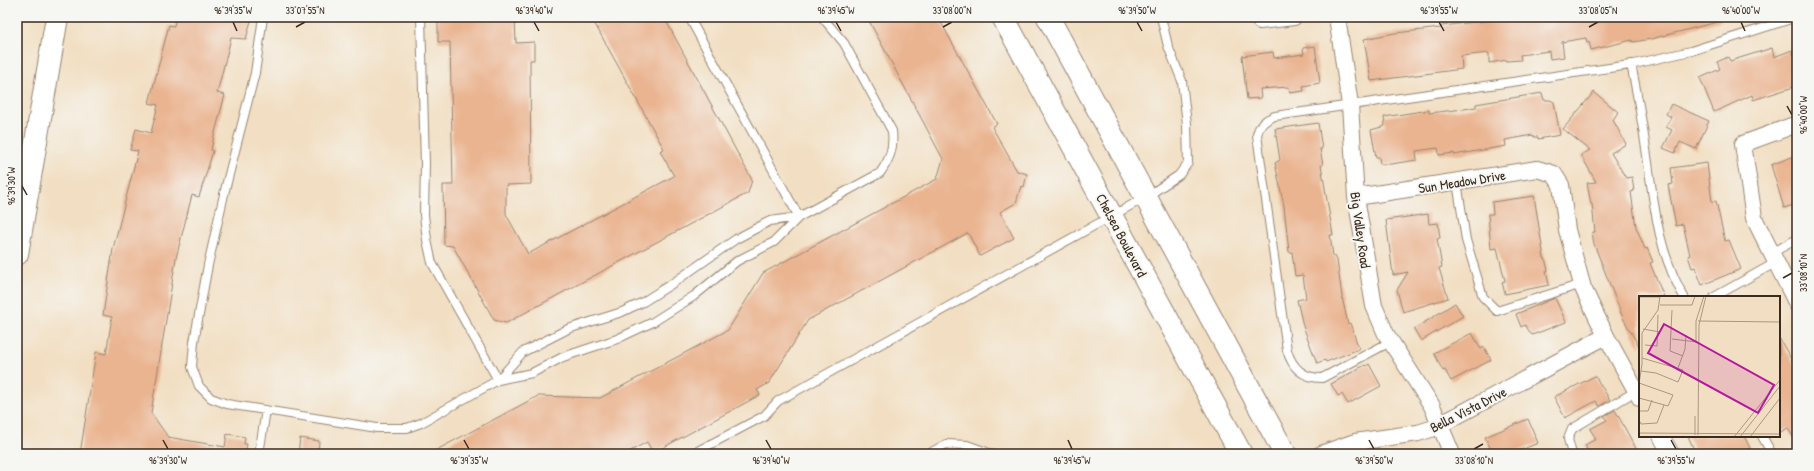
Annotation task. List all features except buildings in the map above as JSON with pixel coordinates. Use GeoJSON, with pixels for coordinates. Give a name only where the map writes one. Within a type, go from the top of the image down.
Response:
{"type":"FeatureCollection","features":[{"type":"Feature","properties":{"kind":"main road"},"geometry":{"type":"LineString","coordinates":[[17,254],[57,17]]}},
{"type":"Feature","properties":{"kind":"main road","name":"Chelsea Boulevard"},"geometry":{"type":"LineString","coordinates":[[1003,17],[1240,454]]}},
{"type":"Feature","properties":{"kind":"main road"},"geometry":{"type":"LineString","coordinates":[[1048,17],[1285,454]]}},
{"type":"Feature","properties":{"kind":"street"},"geometry":{"type":"LineString","coordinates":[[1259,19],[1294,17]]}},
{"type":"Feature","properties":{"kind":"street","name":"Big Valley Road"},"geometry":{"type":"LineString","coordinates":[[1337,17],[1350,105],[1356,197],[1372,295],[1378,316],[1390,342],[1427,396],[1452,454]]}},
{"type":"Feature","properties":{"kind":"street"},"geometry":{"type":"LineString","coordinates":[[1797,124],[1743,144],[1754,218],[1773,259],[1797,304]]}},
{"type":"Feature","properties":{"kind":"street","name":"Sun Meadow Drive"},"geometry":{"type":"LineString","coordinates":[[1356,197],[1537,169],[1554,174],[1561,185],[1567,230],[1582,284]]}},
{"type":"Feature","properties":{"kind":"street"},"geometry":{"type":"LineString","coordinates":[[1582,284],[1606,336],[1638,395]]}},
{"type":"Feature","properties":{"kind":"street","name":"Bella Vista Drive"},"geometry":{"type":"LineString","coordinates":[[1321,454],[1355,442],[1418,433],[1440,425],[1606,336]]}},
{"type":"Feature","properties":{"kind":"street"},"geometry":{"type":"LineString","coordinates":[[1662,437],[1672,454]]}},
{"type":"Feature","properties":{"kind":"lane"},"geometry":{"type":"LineString","coordinates":[[263,17],[255,73],[225,190],[203,287],[194,342],[192,367],[199,386],[211,398],[227,404],[377,428],[407,428],[422,423],[498,380],[532,372],[563,357],[617,339],[653,322],[694,296],[737,261],[774,242],[799,217],[880,173],[888,162],[893,141],[892,130],[844,43],[822,17]]}},
{"type":"Feature","properties":{"kind":"lane"},"geometry":{"type":"LineString","coordinates":[[421,17],[425,164],[424,215],[427,240],[432,263],[498,380]]}},
{"type":"Feature","properties":{"kind":"lane"},"geometry":{"type":"LineString","coordinates":[[688,17],[799,217]]}},
{"type":"Feature","properties":{"kind":"lane"},"geometry":{"type":"LineString","coordinates":[[692,454],[764,416],[778,401],[1111,215],[1146,197],[1179,175],[1188,163],[1188,124],[1182,81],[1168,46],[1161,17]]}},
{"type":"Feature","properties":{"kind":"lane"},"geometry":{"type":"LineString","coordinates":[[1390,342],[1322,378],[1309,377],[1298,371],[1291,363],[1287,350],[1257,135],[1258,130],[1264,121],[1276,116],[1631,64],[1691,51],[1797,17]]}},
{"type":"Feature","properties":{"kind":"lane"},"geometry":{"type":"LineString","coordinates":[[1631,64],[1643,129],[1657,227],[1666,258],[1684,296]]}},
{"type":"Feature","properties":{"kind":"lane"},"geometry":{"type":"LineString","coordinates":[[1457,182],[1466,240],[1483,297],[1497,311],[1582,284]]}},
{"type":"Feature","properties":{"kind":"lane"},"geometry":{"type":"LineString","coordinates":[[498,380],[523,352],[568,330],[622,312],[643,302],[736,239],[770,221],[799,217]]}},
{"type":"Feature","properties":{"kind":"lane"},"geometry":{"type":"LineString","coordinates":[[1716,296],[1773,259],[1797,239]]}},
{"type":"Feature","properties":{"kind":"lane"},"geometry":{"type":"LineString","coordinates":[[1572,454],[1568,439],[1572,429],[1638,395]]}},
{"type":"Feature","properties":{"kind":"lane"},"geometry":{"type":"LineString","coordinates":[[259,454],[266,410]]}},
{"type":"Feature","properties":{"kind":"lane"},"geometry":{"type":"LineString","coordinates":[[1763,437],[1772,454]]}},
{"type":"Feature","properties":{"kind":"lane"},"geometry":{"type":"LineString","coordinates":[[928,454],[946,444],[967,445],[992,454]]}}]}
